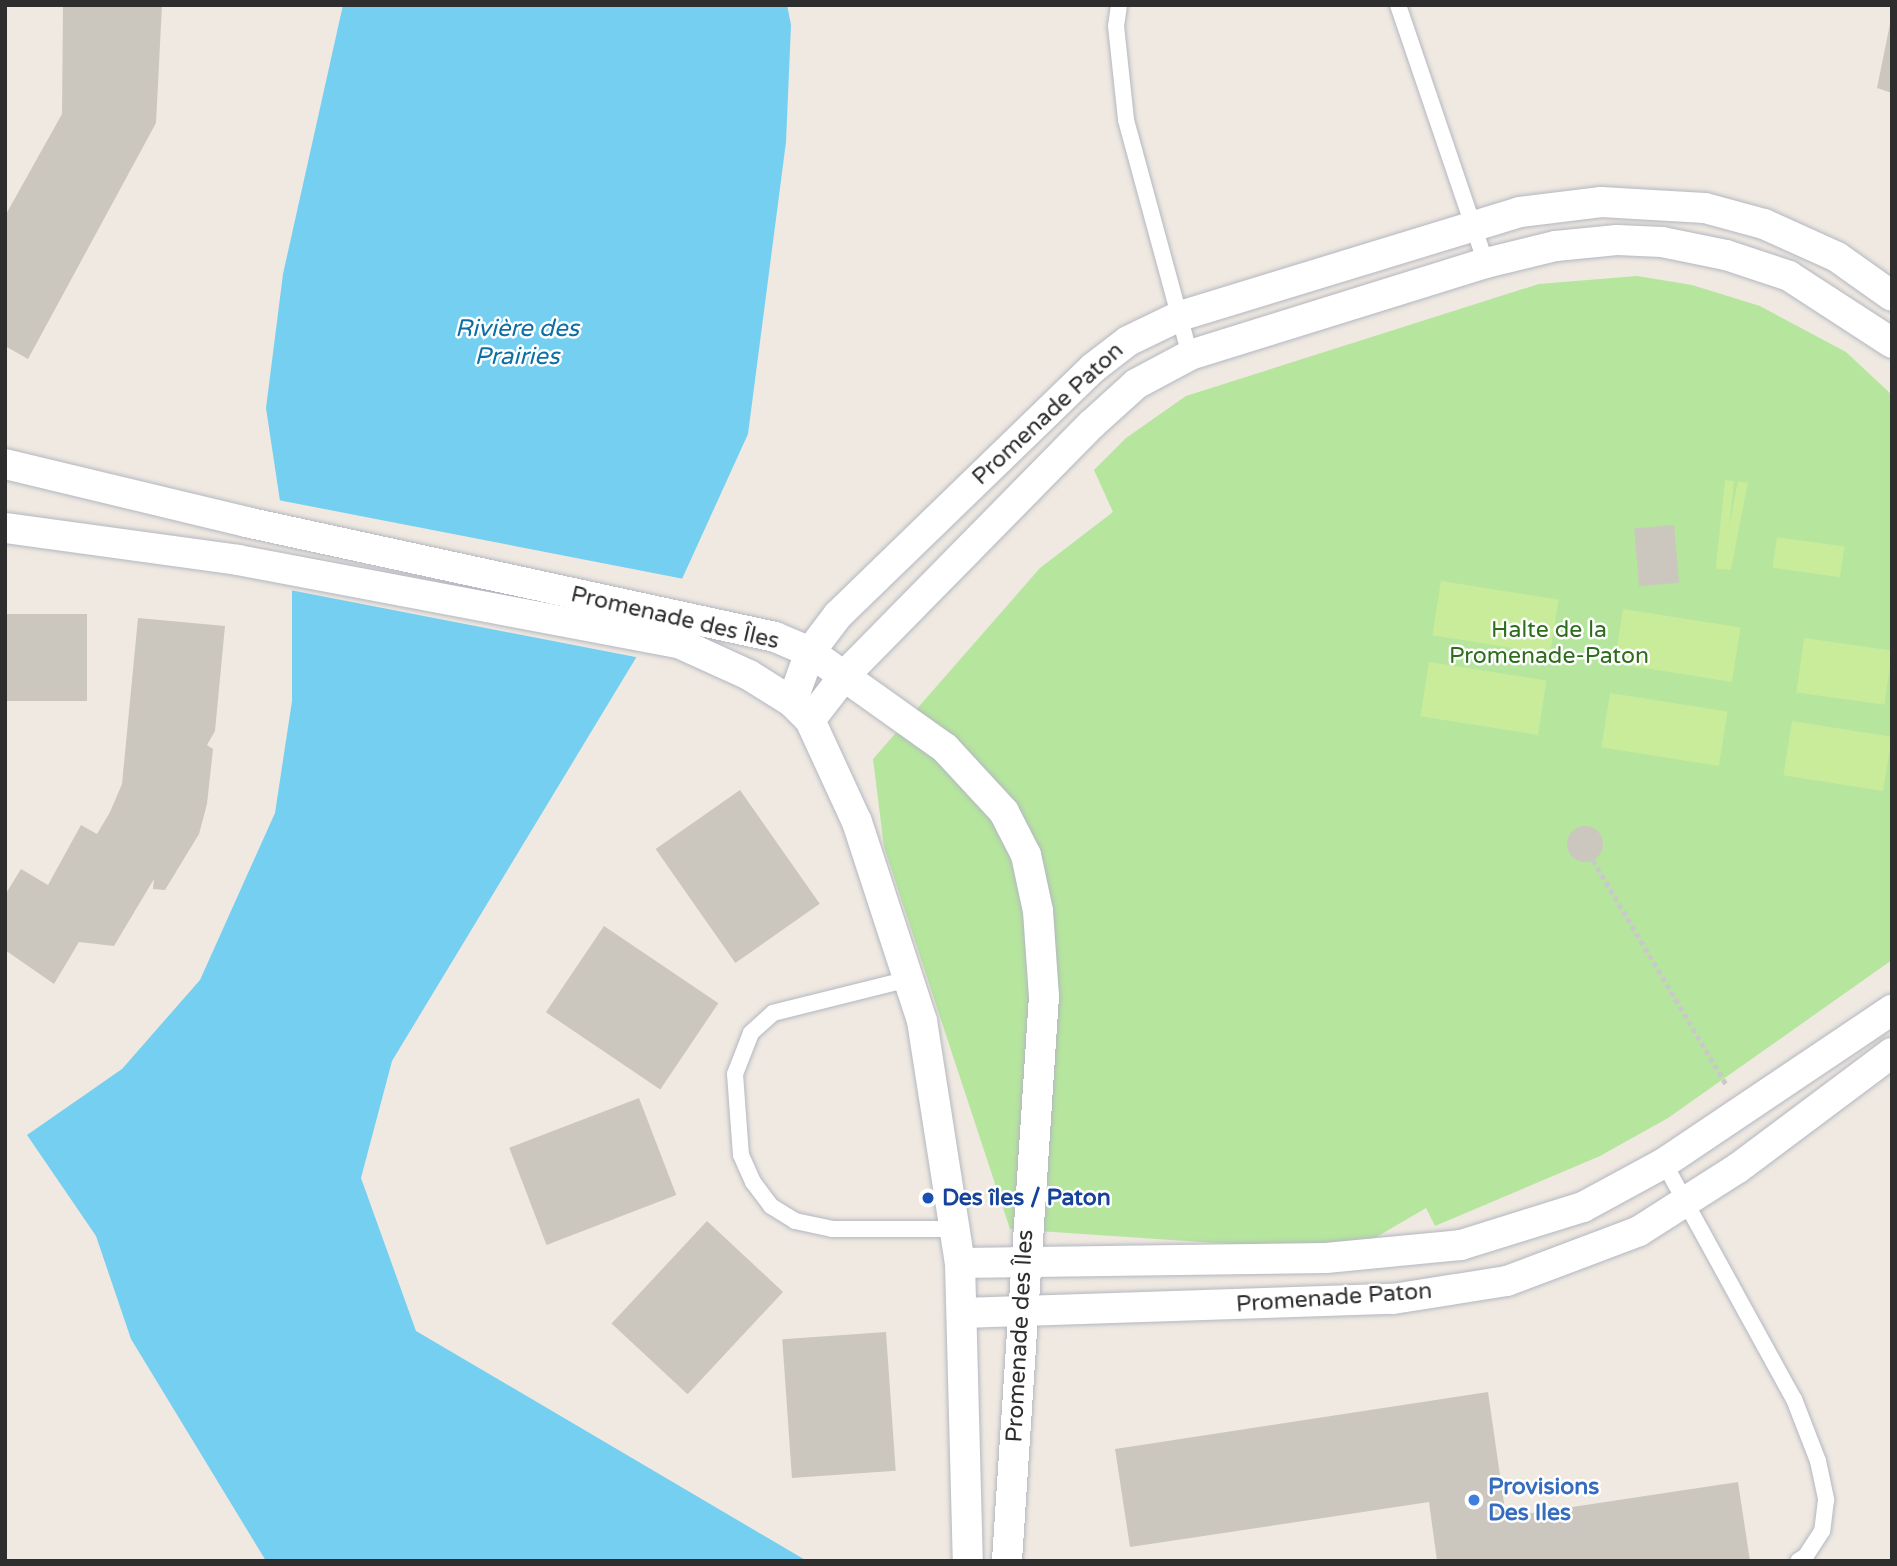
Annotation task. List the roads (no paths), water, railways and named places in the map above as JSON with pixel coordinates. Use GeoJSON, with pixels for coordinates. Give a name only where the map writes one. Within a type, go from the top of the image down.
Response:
{"type":"FeatureCollection","features":[{"type":"Feature","properties":{"kind":"street","name":"Promenade Paton"},"geometry":{"type":"LineString","coordinates":[[801,711],[810,652],[838,615],[1093,368],[1128,341],[1180,316],[1520,212],[1601,202],[1668,203],[1764,224],[1837,257],[1892,296]]}},
{"type":"Feature","properties":{"kind":"street","name":"Promenade Paton"},"geometry":{"type":"LineString","coordinates":[[801,711],[845,675],[1092,424],[1136,384],[1190,355],[1486,263],[1556,246],[1617,240],[1662,242],[1727,255],[1789,276],[1890,337]]}},
{"type":"Feature","properties":{"kind":"street","name":"Promenade des Îles"},"geometry":{"type":"LineString","coordinates":[[5,464],[683,632],[801,711]]}},
{"type":"Feature","properties":{"kind":"street","name":"Promenade des Îles"},"geometry":{"type":"LineString","coordinates":[[5,528],[238,560],[683,632],[775,637],[810,652],[945,748],[1004,812],[1026,856],[1038,911],[1044,996],[1024,1259],[1007,1561]]}},
{"type":"Feature","properties":{"kind":"street"},"geometry":{"type":"LineString","coordinates":[[801,711],[858,822],[922,1021],[960,1264],[968,1561]]}},
{"type":"Feature","properties":{"kind":"street","name":"Promenade Paton"},"geometry":{"type":"LineString","coordinates":[[960,1264],[1024,1259],[1326,1258],[1461,1245],[1583,1207],[1664,1163],[1892,1010]]}},
{"type":"Feature","properties":{"kind":"street","name":"Promenade Paton"},"geometry":{"type":"LineString","coordinates":[[962,1313],[1393,1299],[1507,1282],[1639,1231],[1688,1202],[1892,1054]]}},
{"type":"Feature","properties":{"kind":"lane"},"geometry":{"type":"LineString","coordinates":[[1119,5],[1116,26],[1126,120],[1190,355]]}},
{"type":"Feature","properties":{"kind":"lane"},"geometry":{"type":"LineString","coordinates":[[1398,5],[1486,263]]}},
{"type":"Feature","properties":{"kind":"lane"},"geometry":{"type":"LineString","coordinates":[[1662,242],[1668,203]]}},
{"type":"Feature","properties":{"kind":"lane"},"geometry":{"type":"LineString","coordinates":[[909,979],[773,1013],[751,1033],[735,1074],[741,1155],[752,1182],[771,1206],[795,1221],[832,1229],[955,1229]]}},
{"type":"Feature","properties":{"kind":"lane"},"geometry":{"type":"LineString","coordinates":[[1664,1163],[1688,1202],[1794,1399],[1818,1461],[1826,1500],[1822,1531],[1806,1556],[1798,1561]]}},
{"type":"Feature","properties":{"kind":"water","name":"Rivière des Prairies"},"geometry":{"type":"Polygon","coordinates":[[[343,5],[787,5],[791,25],[786,142],[748,434],[677,590],[392,1061],[361,1178],[416,1331],[807,1561],[266,1561],[131,1339],[96,1236],[27,1135],[122,1069],[200,980],[275,813],[292,701],[292,581],[266,408],[283,274],[343,5]]]}},
{"type":"Feature","properties":{"kind":"place","name":"Des îles / Paton"},"geometry":{"type":"Point","coordinates":[928,1198]}},
{"type":"Feature","properties":{"kind":"place","name":"Provisions Des Iles"},"geometry":{"type":"Point","coordinates":[1474,1500]}},
{"type":"Feature","properties":{"kind":"park label","name":"Halte de la Promenade-Paton"},"geometry":{"type":"Point","coordinates":[1549,643]}}]}
